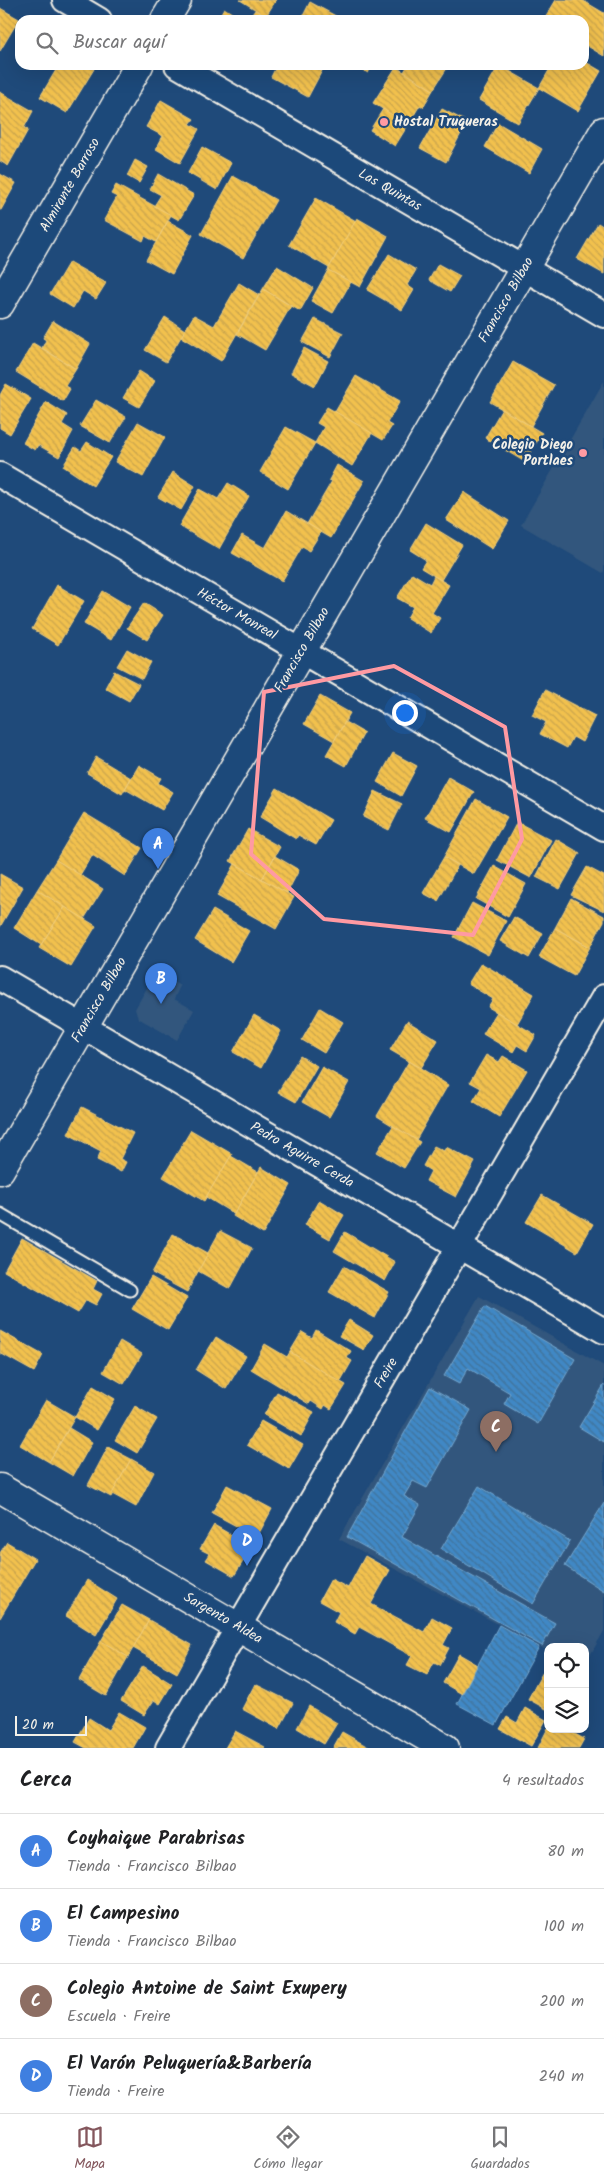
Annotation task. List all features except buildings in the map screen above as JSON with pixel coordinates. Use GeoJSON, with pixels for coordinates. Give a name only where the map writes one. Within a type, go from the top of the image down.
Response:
{"type":"FeatureCollection","features":[{"type":"Feature","properties":{"kind":"street"},"geometry":{"type":"LineString","coordinates":[[65,0],[90,15]]}},
{"type":"Feature","properties":{"kind":"street"},"geometry":{"type":"LineString","coordinates":[[168,15],[177,0]]}},
{"type":"Feature","properties":{"kind":"street","name":"Almirante Barroso"},"geometry":{"type":"LineString","coordinates":[[0,304],[136,70]]}},
{"type":"Feature","properties":{"kind":"street","name":"Las Quintas"},"geometry":{"type":"LineString","coordinates":[[185,70],[604,315]]}},
{"type":"Feature","properties":{"kind":"street","name":"Francisco Bilbao"},"geometry":{"type":"LineString","coordinates":[[0,1170],[604,130]]}},
{"type":"Feature","properties":{"kind":"street","name":"Héctor Monreal"},"geometry":{"type":"LineString","coordinates":[[0,475],[604,828]]}},
{"type":"Feature","properties":{"kind":"street","name":"Pedro Aguirre Cerda"},"geometry":{"type":"LineString","coordinates":[[0,978],[604,1331]]}},
{"type":"Feature","properties":{"kind":"street","name":"Freire"},"geometry":{"type":"LineString","coordinates":[[168,1748],[604,997]]}},
{"type":"Feature","properties":{"kind":"street","name":"Sargento Aldea"},"geometry":{"type":"LineString","coordinates":[[0,1488],[445,1748]]}},
{"type":"Feature","properties":{"kind":"lane"},"geometry":{"type":"LineString","coordinates":[[0,1214],[130,1290]]}},
{"type":"Feature","properties":{"kind":"highlighted area"},"geometry":{"type":"Polygon","coordinates":[[[394,666],[505,727],[522,839],[473,935],[324,919],[251,854],[264,692],[394,666]]]}},
{"type":"Feature","properties":{"kind":"shaded area","name":"Colegio Diego Portlaes"},"geometry":{"type":"Polygon","coordinates":[[[604,381],[604,571],[603,573],[521,525],[604,381]]]}},
{"type":"Feature","properties":{"kind":"shaded area"},"geometry":{"type":"Polygon","coordinates":[[[156,972],[180,986],[174,999],[194,1010],[177,1040],[138,1018],[135,1009],[156,972]]]}},
{"type":"Feature","properties":{"kind":"shaded area"},"geometry":{"type":"Polygon","coordinates":[[[479,1296],[604,1366],[604,1631],[589,1657],[589,1643],[544,1643],[544,1649],[339,1539],[479,1296]]]}},
{"type":"Feature","properties":{"kind":"place","name":"Hostal Truqueras"},"geometry":{"type":"Point","coordinates":[384,122]}},
{"type":"Feature","properties":{"kind":"place","name":"Colegio Diego Portlaes"},"geometry":{"type":"Point","coordinates":[583,453]}},
{"type":"Feature","properties":{"kind":"place","name":"Coyhaique Parabrisas"},"geometry":{"type":"Point","coordinates":[158,869]}},
{"type":"Feature","properties":{"kind":"place","name":"El Campesino"},"geometry":{"type":"Point","coordinates":[161,1004]}},
{"type":"Feature","properties":{"kind":"place","name":"Colegio Antoine de Saint Exupery"},"geometry":{"type":"Point","coordinates":[496,1452]}},
{"type":"Feature","properties":{"kind":"place","name":"El Varón Peluquería&Barbería"},"geometry":{"type":"Point","coordinates":[247,1566]}}]}
